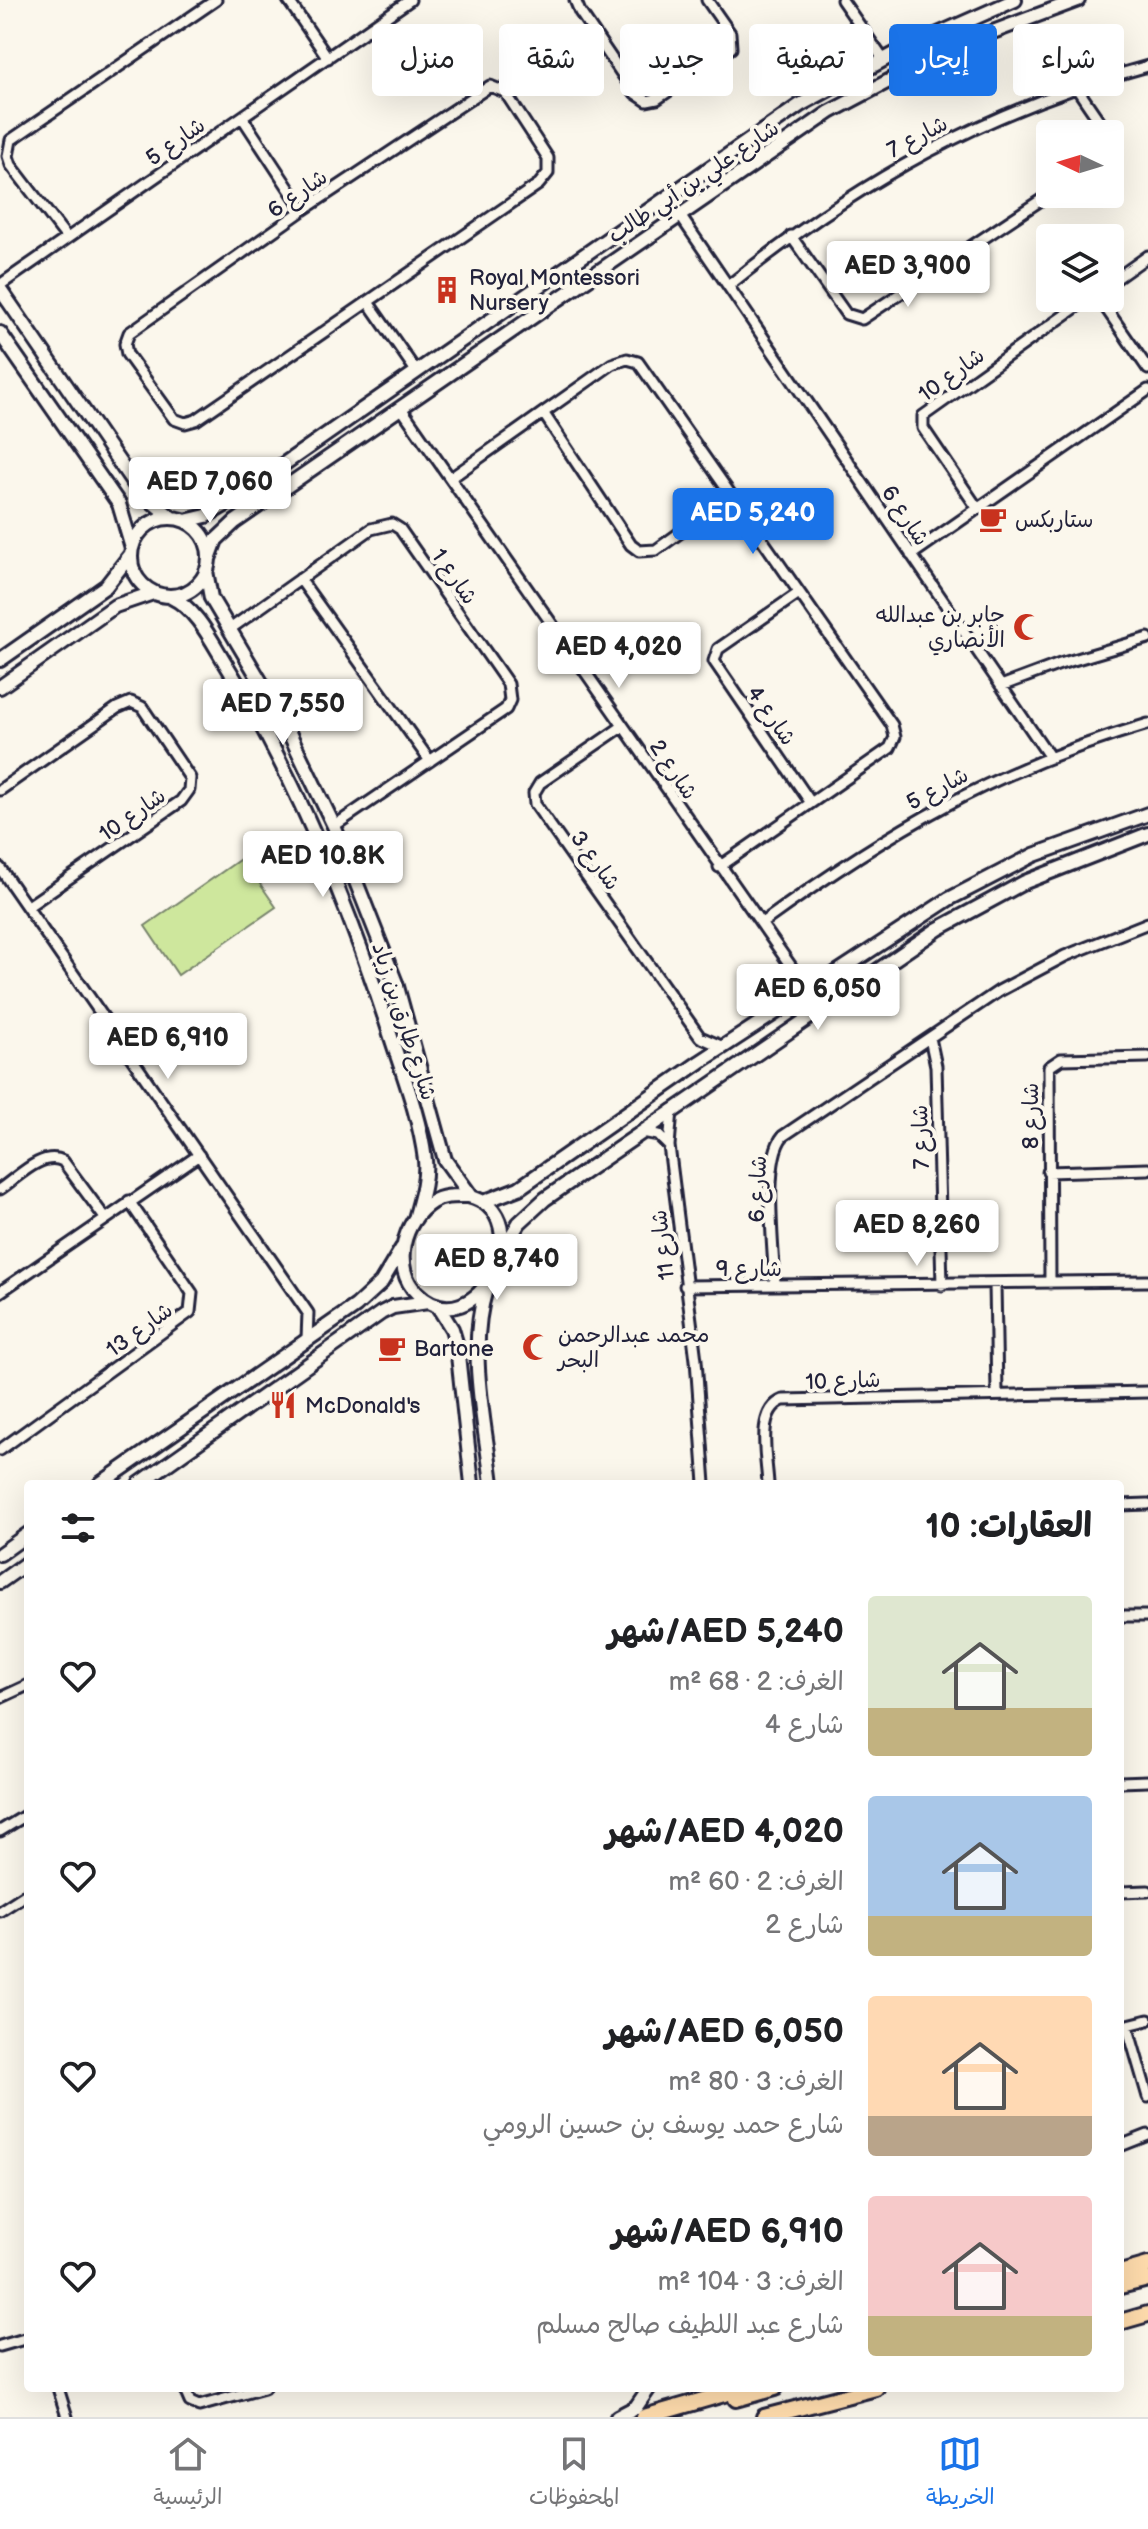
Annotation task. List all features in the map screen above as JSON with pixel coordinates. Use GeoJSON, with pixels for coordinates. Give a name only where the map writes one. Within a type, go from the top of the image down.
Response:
{"type":"FeatureCollection","features":[{"type":"Feature","properties":{"kind":"main road"},"geometry":{"type":"LineString","coordinates":[[1124,2272],[1148,2265]]}},
{"type":"Feature","properties":{"kind":"main road"},"geometry":{"type":"LineString","coordinates":[[1124,2285],[1148,2279]]}},
{"type":"Feature","properties":{"kind":"main road"},"geometry":{"type":"LineString","coordinates":[[1124,2321],[1148,2314]]}},
{"type":"Feature","properties":{"kind":"main road"},"geometry":{"type":"LineString","coordinates":[[644,2417],[731,2392]]}},
{"type":"Feature","properties":{"kind":"main road"},"geometry":{"type":"LineString","coordinates":[[687,2405],[707,2407],[761,2392]]}},
{"type":"Feature","properties":{"kind":"main road"},"geometry":{"type":"LineString","coordinates":[[764,2417],[861,2392]]}},
{"type":"Feature","properties":{"kind":"street"},"geometry":{"type":"LineString","coordinates":[[67,238],[11,165],[8,156],[11,140],[216,0]]}},
{"type":"Feature","properties":{"kind":"street"},"geometry":{"type":"LineString","coordinates":[[288,0],[328,58]]}},
{"type":"Feature","properties":{"kind":"street","name":"شارع 5"},"geometry":{"type":"LineString","coordinates":[[0,287],[410,0]]}},
{"type":"Feature","properties":{"kind":"street"},"geometry":{"type":"LineString","coordinates":[[575,0],[637,96],[650,101],[731,48],[730,33],[707,0]]}},
{"type":"Feature","properties":{"kind":"street"},"geometry":{"type":"LineString","coordinates":[[842,0],[883,59]]}},
{"type":"Feature","properties":{"kind":"street","name":"شارع علي بن أبي طالب"},"geometry":{"type":"LineString","coordinates":[[179,520],[202,518],[225,505],[800,105],[883,59],[1015,0]]}},
{"type":"Feature","properties":{"kind":"street","name":"شارع علي بن أبي طالب"},"geometry":{"type":"LineString","coordinates":[[208,565],[216,540],[235,522],[679,214],[856,96],[915,65],[1074,0]]}},
{"type":"Feature","properties":{"kind":"street"},"geometry":{"type":"LineString","coordinates":[[995,8],[1005,16],[1000,28]]}},
{"type":"Feature","properties":{"kind":"street","name":"شارع 7"},"geometry":{"type":"LineString","coordinates":[[1124,73],[1148,66]]}},
{"type":"Feature","properties":{"kind":"street","name":"شارع 6"},"geometry":{"type":"LineString","coordinates":[[490,86],[505,92],[548,158],[546,177],[368,302],[189,423],[174,419],[127,354],[125,340],[133,329],[303,210],[490,86]]}},
{"type":"Feature","properties":{"kind":"street","name":"شارع 7"},"geometry":{"type":"LineString","coordinates":[[728,286],[791,236],[864,186],[941,143],[1054,96]]}},
{"type":"Feature","properties":{"kind":"street"},"geometry":{"type":"LineString","coordinates":[[1082,96],[1098,120]]}},
{"type":"Feature","properties":{"kind":"street"},"geometry":{"type":"LineString","coordinates":[[242,117],[303,210]]}},
{"type":"Feature","properties":{"kind":"street"},"geometry":{"type":"LineString","coordinates":[[791,236],[846,314],[862,319],[1036,203]]}},
{"type":"Feature","properties":{"kind":"street","name":"شارع 6"},"geometry":{"type":"LineString","coordinates":[[679,214],[1049,756]]}},
{"type":"Feature","properties":{"kind":"street"},"geometry":{"type":"LineString","coordinates":[[1124,273],[1148,256]]}},
{"type":"Feature","properties":{"kind":"street"},"geometry":{"type":"LineString","coordinates":[[541,285],[543,299],[551,303]]}},
{"type":"Feature","properties":{"kind":"street"},"geometry":{"type":"LineString","coordinates":[[0,287],[143,496],[201,533],[208,565],[195,587],[171,597],[153,593],[122,602],[0,687]]}},
{"type":"Feature","properties":{"kind":"street"},"geometry":{"type":"LineString","coordinates":[[519,299],[529,304],[527,319]]}},
{"type":"Feature","properties":{"kind":"street"},"geometry":{"type":"LineString","coordinates":[[368,302],[416,371]]}},
{"type":"Feature","properties":{"kind":"street","name":"شارع 10"},"geometry":{"type":"LineString","coordinates":[[978,509],[923,428],[922,417],[1069,312]]}},
{"type":"Feature","properties":{"kind":"street"},"geometry":{"type":"LineString","coordinates":[[1109,312],[1148,369]]}},
{"type":"Feature","properties":{"kind":"street"},"geometry":{"type":"LineString","coordinates":[[0,333],[121,507],[136,577],[153,593]]}},
{"type":"Feature","properties":{"kind":"street"},"geometry":{"type":"LineString","coordinates":[[451,478],[612,364],[635,360],[799,593],[895,733],[890,748],[719,867]]}},
{"type":"Feature","properties":{"kind":"street"},"geometry":{"type":"LineString","coordinates":[[911,555],[1148,390]]}},
{"type":"Feature","properties":{"kind":"street"},"geometry":{"type":"LineString","coordinates":[[56,414],[70,408],[75,400]]}},
{"type":"Feature","properties":{"kind":"street","name":"شارع 2"},"geometry":{"type":"LineString","coordinates":[[401,408],[809,992]]}},
{"type":"Feature","properties":{"kind":"street"},"geometry":{"type":"LineString","coordinates":[[544,414],[631,545],[639,551],[656,550],[731,496]]}},
{"type":"Feature","properties":{"kind":"street"},"geometry":{"type":"LineString","coordinates":[[66,429],[76,418],[86,416]]}},
{"type":"Feature","properties":{"kind":"street"},"geometry":{"type":"LineString","coordinates":[[225,505],[224,514],[235,522]]}},
{"type":"Feature","properties":{"kind":"street"},"geometry":{"type":"LineString","coordinates":[[0,660],[111,581],[147,526],[179,520]]}},
{"type":"Feature","properties":{"kind":"street","name":"شارع 1"},"geometry":{"type":"LineString","coordinates":[[230,629],[375,526],[388,523],[400,529],[510,688],[506,709],[334,826]]}},
{"type":"Feature","properties":{"kind":"street","name":"شارع طارق بن زياد"},"geometry":{"type":"LineString","coordinates":[[208,565],[207,590],[281,716],[334,826],[396,983],[445,1160],[477,1199]]}},
{"type":"Feature","properties":{"kind":"street"},"geometry":{"type":"LineString","coordinates":[[300,579],[430,761]]}},
{"type":"Feature","properties":{"kind":"street","name":"شارع 4"},"geometry":{"type":"LineString","coordinates":[[799,593],[718,649],[713,658],[716,668],[811,803]]}},
{"type":"Feature","properties":{"kind":"street","name":"شارع طارق بن زياد"},"geometry":{"type":"LineString","coordinates":[[171,597],[195,616],[262,726],[332,873],[403,1075],[425,1162],[415,1219]]}},
{"type":"Feature","properties":{"kind":"street"},"geometry":{"type":"LineString","coordinates":[[75,608],[88,613],[86,626]]}},
{"type":"Feature","properties":{"kind":"street"},"geometry":{"type":"LineString","coordinates":[[1001,686],[1060,664],[1148,638]]}},
{"type":"Feature","properties":{"kind":"street","name":"شارع 10"},"geometry":{"type":"LineString","coordinates":[[0,790],[117,708],[131,702],[142,707],[190,778],[188,794],[181,801],[27,907]]}},
{"type":"Feature","properties":{"kind":"street"},"geometry":{"type":"LineString","coordinates":[[262,726],[268,731],[277,730],[281,716]]}},
{"type":"Feature","properties":{"kind":"street","name":"شارع 5"},"geometry":{"type":"LineString","coordinates":[[762,923],[889,835],[982,785],[1049,756],[1148,724]]}},
{"type":"Feature","properties":{"kind":"street","name":"شارع 3"},"geometry":{"type":"LineString","coordinates":[[623,726],[540,783],[534,793],[535,804],[700,1037]]}},
{"type":"Feature","properties":{"kind":"street"},"geometry":{"type":"LineString","coordinates":[[278,756],[282,743],[289,741],[297,746]]}},
{"type":"Feature","properties":{"kind":"street"},"geometry":{"type":"LineString","coordinates":[[106,1480],[374,1290],[402,1248],[415,1219],[434,1200],[477,1199],[519,1188],[700,1062],[949,899],[1061,843],[1148,814]]}},
{"type":"Feature","properties":{"kind":"street"},"geometry":{"type":"LineString","coordinates":[[492,1480],[477,1350],[478,1319],[501,1253],[527,1215],[672,1110],[938,929],[1043,874],[1148,834]]}},
{"type":"Feature","properties":{"kind":"street"},"geometry":{"type":"LineString","coordinates":[[1061,843],[1062,856],[1068,863]]}},
{"type":"Feature","properties":{"kind":"street"},"geometry":{"type":"LineString","coordinates":[[1036,854],[1045,862],[1043,874]]}},
{"type":"Feature","properties":{"kind":"street"},"geometry":{"type":"LineString","coordinates":[[0,868],[308,1313],[310,1326],[307,1339]]}},
{"type":"Feature","properties":{"kind":"street","name":"شارع 6"},"geometry":{"type":"LineString","coordinates":[[775,1285],[773,1167],[779,1141],[970,1008],[1034,971],[1148,923]]}},
{"type":"Feature","properties":{"kind":"street"},"geometry":{"type":"LineString","coordinates":[[700,1062],[700,1037],[723,1047]]}},
{"type":"Feature","properties":{"kind":"street","name":"شارع 7"},"geometry":{"type":"LineString","coordinates":[[930,1038],[936,1066],[942,1285]]}},
{"type":"Feature","properties":{"kind":"street","name":"شارع 8"},"geometry":{"type":"LineString","coordinates":[[1050,1283],[1047,1073],[1051,1063],[1061,1059],[1148,1057]]}},
{"type":"Feature","properties":{"kind":"street","name":"شارع 11"},"geometry":{"type":"LineString","coordinates":[[672,1110],[669,1146],[700,1393],[705,1480]]}},
{"type":"Feature","properties":{"kind":"street"},"geometry":{"type":"LineString","coordinates":[[642,1132],[658,1135],[669,1146]]}},
{"type":"Feature","properties":{"kind":"street"},"geometry":{"type":"LineString","coordinates":[[576,1150],[577,1163],[589,1169]]}},
{"type":"Feature","properties":{"kind":"street"},"geometry":{"type":"LineString","coordinates":[[0,1292],[199,1155]]}},
{"type":"Feature","properties":{"kind":"street"},"geometry":{"type":"LineString","coordinates":[[0,1189],[42,1160],[57,1158],[63,1161],[105,1218]]}},
{"type":"Feature","properties":{"kind":"street","name":"شارع 8"},"geometry":{"type":"LineString","coordinates":[[1048,1172],[1148,1169]]}},
{"type":"Feature","properties":{"kind":"street"},"geometry":{"type":"LineString","coordinates":[[477,1199],[501,1227],[501,1253]]}},
{"type":"Feature","properties":{"kind":"street","name":"شارع 13"},"geometry":{"type":"LineString","coordinates":[[0,1450],[190,1312],[192,1293],[129,1201]]}},
{"type":"Feature","properties":{"kind":"street"},"geometry":{"type":"LineString","coordinates":[[402,1248],[406,1279],[432,1303],[452,1329],[457,1346],[472,1480]]}},
{"type":"Feature","properties":{"kind":"street","name":"شارع 9"},"geometry":{"type":"LineString","coordinates":[[685,1286],[1148,1281]]}},
{"type":"Feature","properties":{"kind":"street"},"geometry":{"type":"LineString","coordinates":[[995,1284],[997,1393]]}},
{"type":"Feature","properties":{"kind":"street"},"geometry":{"type":"LineString","coordinates":[[145,1480],[381,1313],[393,1307],[432,1303],[464,1305],[487,1286]]}},
{"type":"Feature","properties":{"kind":"street"},"geometry":{"type":"LineString","coordinates":[[308,1313],[334,1321]]}},
{"type":"Feature","properties":{"kind":"street","name":"شارع 10"},"geometry":{"type":"LineString","coordinates":[[768,1480],[766,1417],[778,1401],[997,1393],[1148,1392]]}},
{"type":"Feature","properties":{"kind":"street"},"geometry":{"type":"LineString","coordinates":[[1124,1505],[1148,1504]]}},
{"type":"Feature","properties":{"kind":"street"},"geometry":{"type":"LineString","coordinates":[[0,1554],[24,1537]]}},
{"type":"Feature","properties":{"kind":"street"},"geometry":{"type":"LineString","coordinates":[[0,1582],[24,1565]]}},
{"type":"Feature","properties":{"kind":"street"},"geometry":{"type":"LineString","coordinates":[[1124,1616],[1148,1616]]}},
{"type":"Feature","properties":{"kind":"street"},"geometry":{"type":"LineString","coordinates":[[0,1698],[24,1687]]}},
{"type":"Feature","properties":{"kind":"street"},"geometry":{"type":"LineString","coordinates":[[1124,1782],[1148,1781]]}},
{"type":"Feature","properties":{"kind":"street"},"geometry":{"type":"LineString","coordinates":[[0,1831],[24,1816]]}},
{"type":"Feature","properties":{"kind":"street"},"geometry":{"type":"LineString","coordinates":[[1124,1892],[1148,1891]]}},
{"type":"Feature","properties":{"kind":"street"},"geometry":{"type":"LineString","coordinates":[[0,1911],[24,1896]]}},
{"type":"Feature","properties":{"kind":"street"},"geometry":{"type":"LineString","coordinates":[[1124,2026],[1148,2020]]}},
{"type":"Feature","properties":{"kind":"street"},"geometry":{"type":"LineString","coordinates":[[1124,2029],[1148,2097]]}},
{"type":"Feature","properties":{"kind":"street"},"geometry":{"type":"LineString","coordinates":[[1124,2144],[1148,2135]]}},
{"type":"Feature","properties":{"kind":"street"},"geometry":{"type":"LineString","coordinates":[[0,2346],[24,2339]]}},
{"type":"Feature","properties":{"kind":"street"},"geometry":{"type":"LineString","coordinates":[[59,2392],[67,2417]]}},
{"type":"Feature","properties":{"kind":"street"},"geometry":{"type":"LineString","coordinates":[[186,2392],[190,2402],[199,2406],[250,2392]]}},
{"type":"Feature","properties":{"kind":"street"},"geometry":{"type":"LineString","coordinates":[[617,2417],[636,2407],[646,2392]]}},
{"type":"Feature","properties":{"kind":"green space"},"geometry":{"type":"Polygon","coordinates":[[[242,858],[276,907],[178,975],[145,926],[242,858]]]}},
{"type":"Feature","properties":{"kind":"place","name":"Royal Montessori Nursery"},"geometry":{"type":"Point","coordinates":[447,290]}},
{"type":"Feature","properties":{"kind":"place","name":"ستاربكس"},"geometry":{"type":"Point","coordinates":[993,519]}},
{"type":"Feature","properties":{"kind":"place","name":"جابر بن عبدالله الأنصاري"},"geometry":{"type":"Point","coordinates":[1027,627]}},
{"type":"Feature","properties":{"kind":"place","name":"محمد عبدالرحمن البحر"},"geometry":{"type":"Point","coordinates":[536,1347]}},
{"type":"Feature","properties":{"kind":"place","name":"Bartone"},"geometry":{"type":"Point","coordinates":[392,1348]}},
{"type":"Feature","properties":{"kind":"place","name":"McDonald's"},"geometry":{"type":"Point","coordinates":[283,1405]}}]}
